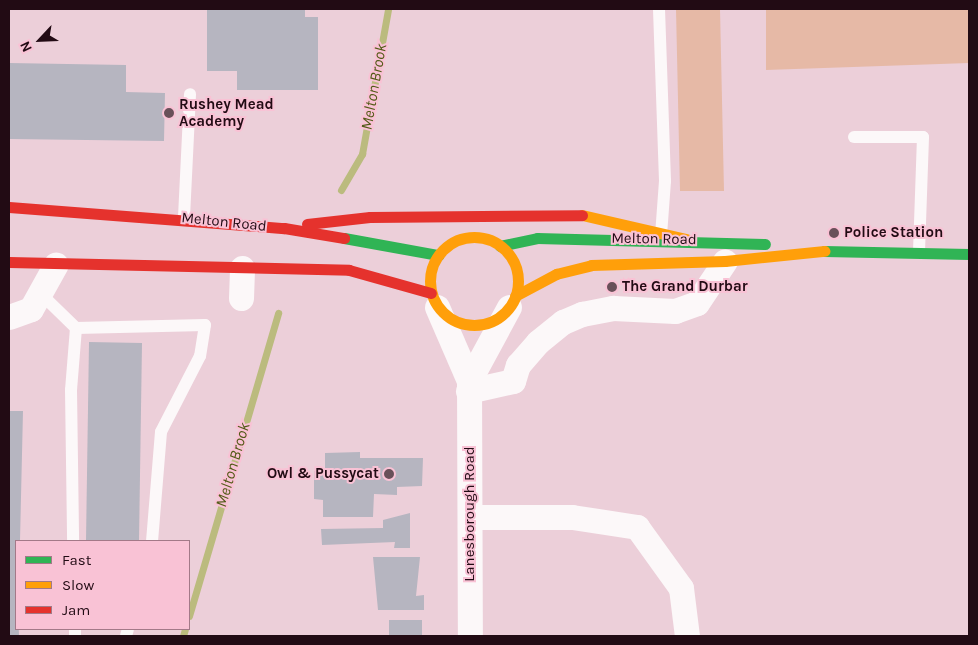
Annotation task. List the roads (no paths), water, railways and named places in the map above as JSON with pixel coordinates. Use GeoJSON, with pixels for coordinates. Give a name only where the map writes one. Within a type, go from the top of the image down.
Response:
{"type":"FeatureCollection","features":[{"type":"Feature","properties":{"kind":"main road","name":"Melton Road"},"geometry":{"type":"LineString","coordinates":[[9,207],[184,217],[284,228],[438,255]]}},
{"type":"Feature","properties":{"kind":"main road"},"geometry":{"type":"LineString","coordinates":[[284,228],[370,217],[594,215],[660,234]]}},
{"type":"Feature","properties":{"kind":"main road","name":"Melton Road"},"geometry":{"type":"LineString","coordinates":[[500,246],[537,238],[660,234],[686,239],[748,241],[808,251]]}},
{"type":"Feature","properties":{"kind":"main road"},"geometry":{"type":"LineString","coordinates":[[9,262],[349,270],[434,300],[462,324],[477,325],[489,323],[512,302],[517,270],[500,246],[467,238],[438,255],[431,270],[434,300]]}},
{"type":"Feature","properties":{"kind":"main road","name":"Melton Road"},"geometry":{"type":"LineString","coordinates":[[512,302],[556,274],[591,265],[725,261],[808,251],[919,251],[969,254]]}},
{"type":"Feature","properties":{"kind":"street"},"geometry":{"type":"LineString","coordinates":[[469,386],[513,381],[518,365],[563,322],[613,308],[675,311],[697,303],[725,261]]}},
{"type":"Feature","properties":{"kind":"street"},"geometry":{"type":"LineString","coordinates":[[9,317],[31,309],[56,264]]}},
{"type":"Feature","properties":{"kind":"street"},"geometry":{"type":"LineString","coordinates":[[241,298],[242,268]]}},
{"type":"Feature","properties":{"kind":"street","name":"Lanesborough Road"},"geometry":{"type":"LineString","coordinates":[[434,300],[469,386],[470,636]]}},
{"type":"Feature","properties":{"kind":"street","name":"Lanesborough Road"},"geometry":{"type":"LineString","coordinates":[[469,386],[512,302]]}},
{"type":"Feature","properties":{"kind":"street"},"geometry":{"type":"LineString","coordinates":[[470,517],[572,517],[638,528],[681,588],[687,636]]}},
{"type":"Feature","properties":{"kind":"lane"},"geometry":{"type":"LineString","coordinates":[[659,9],[665,181],[660,234]]}},
{"type":"Feature","properties":{"kind":"lane"},"geometry":{"type":"LineString","coordinates":[[184,217],[190,94]]}},
{"type":"Feature","properties":{"kind":"lane"},"geometry":{"type":"LineString","coordinates":[[854,137],[923,137],[919,251]]}},
{"type":"Feature","properties":{"kind":"lane"},"geometry":{"type":"LineString","coordinates":[[40,293],[76,328],[205,325],[200,356],[161,432],[152,540]]}},
{"type":"Feature","properties":{"kind":"lane"},"geometry":{"type":"LineString","coordinates":[[73,540],[71,390],[76,328]]}},
{"type":"Feature","properties":{"kind":"waterway","name":"Melton Brook"},"geometry":{"type":"LineString","coordinates":[[341,190],[362,154],[388,9]]}},
{"type":"Feature","properties":{"kind":"waterway","name":"Melton Brook"},"geometry":{"type":"LineString","coordinates":[[190,613],[278,313]]}},
{"type":"Feature","properties":{"kind":"waterway","name":"Melton Brook"},"geometry":{"type":"LineString","coordinates":[[183,636],[185,630]]}},
{"type":"Feature","properties":{"kind":"place","name":"Rushey Mead Academy"},"geometry":{"type":"Point","coordinates":[169,113]}},
{"type":"Feature","properties":{"kind":"place","name":"Police Station"},"geometry":{"type":"Point","coordinates":[834,233]}},
{"type":"Feature","properties":{"kind":"place","name":"The Grand Durbar"},"geometry":{"type":"Point","coordinates":[612,287]}},
{"type":"Feature","properties":{"kind":"place","name":"Owl & Pussycat"},"geometry":{"type":"Point","coordinates":[389,474]}}]}
